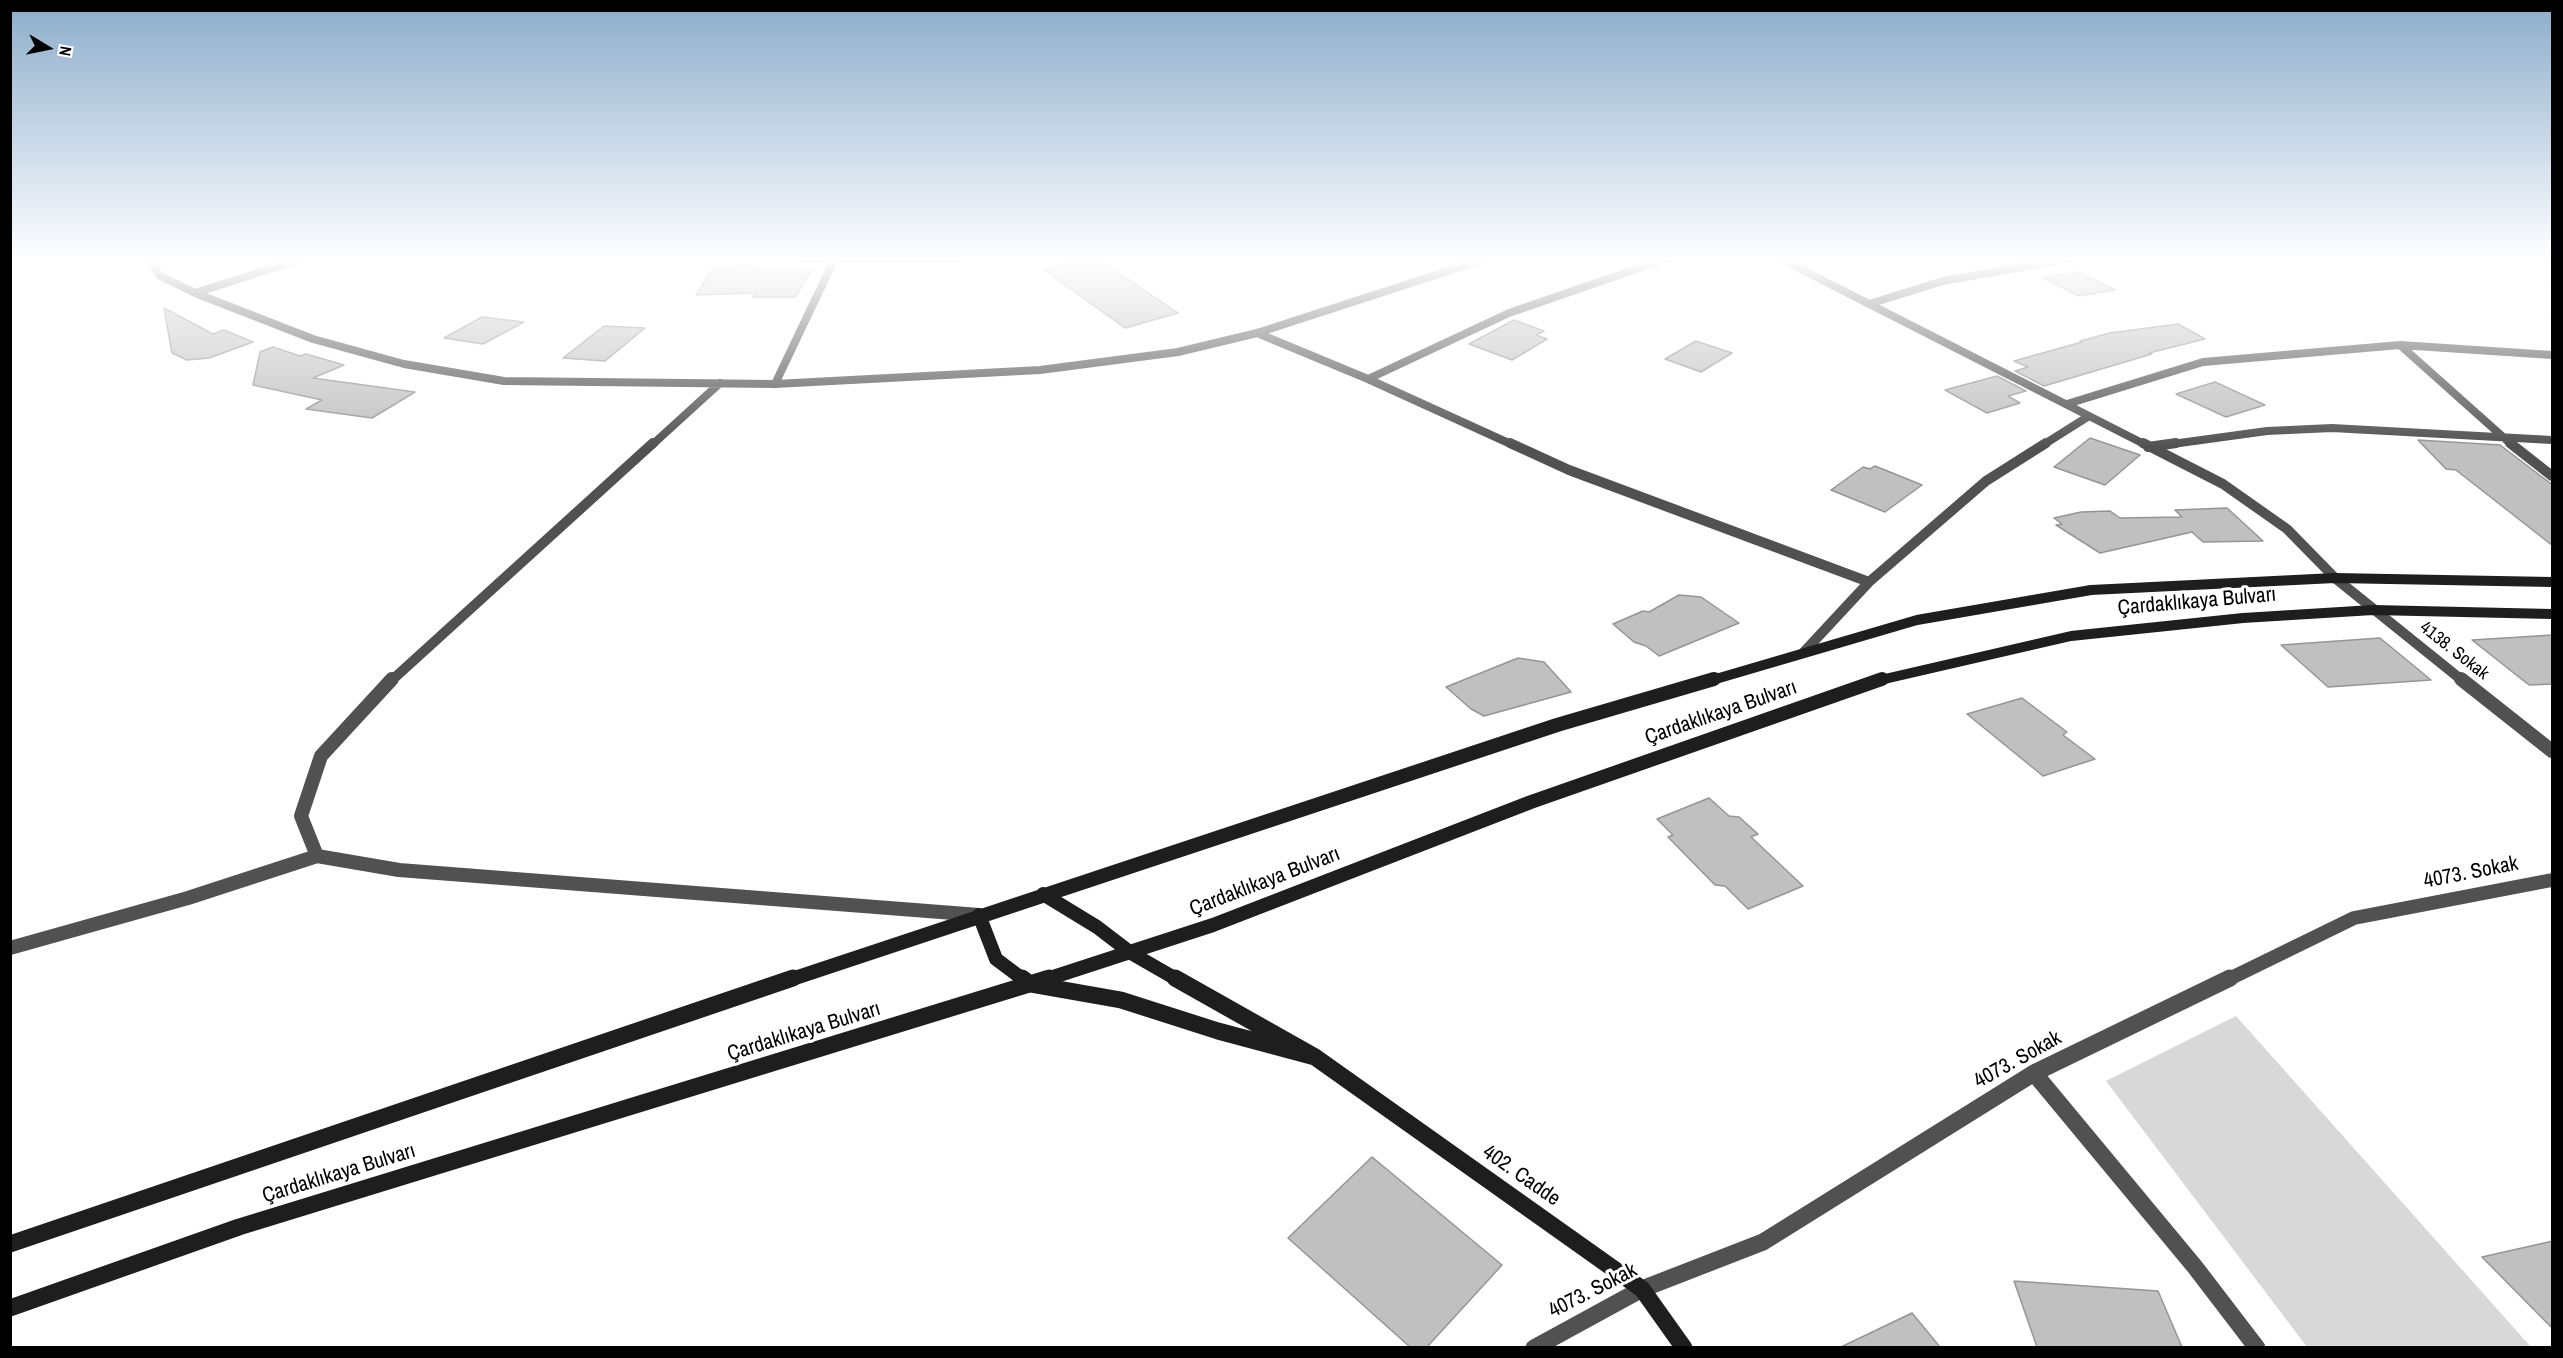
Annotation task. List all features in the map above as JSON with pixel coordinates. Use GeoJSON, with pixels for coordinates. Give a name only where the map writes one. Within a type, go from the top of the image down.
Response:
{"type":"FeatureCollection","features":[{"type":"Feature","properties":{"kind":"main road","name":"Çardaklıkaya Bulvarı"},"geometry":{"type":"LineString","coordinates":[[10,1244],[979,915],[1557,725],[1917,620],[2091,590],[2335,578],[2553,582]]}},
{"type":"Feature","properties":{"kind":"main road","name":"Çardaklıkaya Bulvarı"},"geometry":{"type":"LineString","coordinates":[[10,1308],[239,1227],[1131,953],[1213,925],[1531,802],[1878,680],[2071,636],[2243,618],[2373,610],[2553,614]]}},
{"type":"Feature","properties":{"kind":"main road"},"geometry":{"type":"LineString","coordinates":[[1043,894],[1097,927],[1131,953],[1315,1057]]}},
{"type":"Feature","properties":{"kind":"main road"},"geometry":{"type":"LineString","coordinates":[[979,915],[996,959],[1030,984],[1121,1000],[1218,1031],[1315,1057]]}},
{"type":"Feature","properties":{"kind":"main road","name":"402. Cadde"},"geometry":{"type":"LineString","coordinates":[[1315,1057],[1642,1289],[1684,1347]]}},
{"type":"Feature","properties":{"kind":"street"},"geometry":{"type":"LineString","coordinates":[[268,321],[313,339],[426,368],[504,381],[775,384],[1040,370],[1178,352],[1257,333],[1293,321]]}},
{"type":"Feature","properties":{"kind":"street"},"geometry":{"type":"LineString","coordinates":[[775,384],[805,321]]}},
{"type":"Feature","properties":{"kind":"street"},"geometry":{"type":"LineString","coordinates":[[1368,379],[1491,321]]}},
{"type":"Feature","properties":{"kind":"street","name":"4138. Sokak"},"geometry":{"type":"LineString","coordinates":[[1903,321],[2223,484],[2287,529],[2335,578],[2373,610],[2553,751]]}},
{"type":"Feature","properties":{"kind":"street"},"geometry":{"type":"LineString","coordinates":[[1257,333],[1368,379],[1569,470],[1869,582]]}},
{"type":"Feature","properties":{"kind":"street"},"geometry":{"type":"LineString","coordinates":[[2067,404],[2203,362],[2400,345],[2553,355]]}},
{"type":"Feature","properties":{"kind":"street"},"geometry":{"type":"LineString","coordinates":[[2400,345],[2501,436],[2553,476]]}},
{"type":"Feature","properties":{"kind":"street"},"geometry":{"type":"LineString","coordinates":[[317,856],[301,816],[321,756],[389,682],[720,383]]}},
{"type":"Feature","properties":{"kind":"street"},"geometry":{"type":"LineString","coordinates":[[1803,653],[1869,582],[1986,481],[2089,416]]}},
{"type":"Feature","properties":{"kind":"street"},"geometry":{"type":"LineString","coordinates":[[2148,447],[2267,431],[2332,428],[2553,440]]}},
{"type":"Feature","properties":{"kind":"street"},"geometry":{"type":"LineString","coordinates":[[10,948],[188,898],[317,856],[399,870],[979,915]]}},
{"type":"Feature","properties":{"kind":"street","name":"4073. Sokak"},"geometry":{"type":"LineString","coordinates":[[1534,1347],[1642,1289],[1763,1242],[2034,1073],[2354,918],[2553,880]]}},
{"type":"Feature","properties":{"kind":"street"},"geometry":{"type":"LineString","coordinates":[[2034,1073],[2195,1267],[2257,1347]]}},
{"type":"Feature","properties":{"kind":"shaded area"},"geometry":{"type":"Polygon","coordinates":[[[2236,1016],[2531,1347],[2307,1347],[2106,1081],[2236,1016]]]}},
{"type":"Feature","properties":{"kind":"building"},"geometry":{"type":"Polygon","coordinates":[[[166,321],[189,321],[213,334],[224,330],[253,342],[209,358],[187,360],[172,353],[166,321]]]}},
{"type":"Feature","properties":{"kind":"building"},"geometry":{"type":"Polygon","coordinates":[[[474,321],[524,322],[483,344],[444,338],[474,321]]]}},
{"type":"Feature","properties":{"kind":"building"},"geometry":{"type":"Polygon","coordinates":[[[1116,321],[1148,321],[1125,328],[1116,321]]]}},
{"type":"Feature","properties":{"kind":"building"},"geometry":{"type":"Polygon","coordinates":[[[1511,321],[1544,331],[1536,335],[1547,339],[1512,360],[1469,344],[1511,321]]]}},
{"type":"Feature","properties":{"kind":"building"},"geometry":{"type":"Polygon","coordinates":[[[2178,324],[2205,339],[2149,353],[2152,354],[2044,386],[2015,371],[2028,367],[2014,361],[2082,342],[2080,341],[2110,333],[2178,324]]]}},
{"type":"Feature","properties":{"kind":"building"},"geometry":{"type":"Polygon","coordinates":[[[604,326],[645,328],[605,361],[563,358],[604,326]]]}},
{"type":"Feature","properties":{"kind":"building"},"geometry":{"type":"Polygon","coordinates":[[[1696,341],[1732,353],[1701,372],[1665,359],[1696,341]]]}},
{"type":"Feature","properties":{"kind":"building"},"geometry":{"type":"Polygon","coordinates":[[[273,347],[300,356],[306,354],[344,365],[313,378],[415,392],[372,418],[306,409],[322,400],[253,385],[260,352],[273,347]]]}},
{"type":"Feature","properties":{"kind":"building"},"geometry":{"type":"Polygon","coordinates":[[[1997,376],[2026,391],[2008,396],[2020,403],[1987,413],[1945,390],[1997,376]]]}},
{"type":"Feature","properties":{"kind":"building"},"geometry":{"type":"Polygon","coordinates":[[[2215,382],[2265,405],[2226,417],[2176,394],[2215,382]]]}},
{"type":"Feature","properties":{"kind":"building"},"geometry":{"type":"Polygon","coordinates":[[[2090,438],[2140,455],[2105,485],[2054,467],[2090,438]]]}},
{"type":"Feature","properties":{"kind":"building"},"geometry":{"type":"Polygon","coordinates":[[[2418,440],[2500,445],[2553,485],[2553,546],[2456,470],[2446,469],[2418,440]]]}},
{"type":"Feature","properties":{"kind":"building"},"geometry":{"type":"Polygon","coordinates":[[[1875,466],[1922,485],[1885,512],[1831,490],[1863,467],[1870,469],[1875,466]]]}},
{"type":"Feature","properties":{"kind":"building"},"geometry":{"type":"Polygon","coordinates":[[[2227,508],[2263,541],[2203,542],[2192,532],[2100,553],[2056,525],[2062,524],[2054,518],[2081,512],[2110,511],[2120,518],[2182,517],[2175,510],[2227,508]]]}},
{"type":"Feature","properties":{"kind":"building"},"geometry":{"type":"Polygon","coordinates":[[[1679,595],[1701,597],[1739,623],[1659,656],[1646,646],[1634,642],[1613,624],[1643,611],[1649,612],[1679,595]]]}},
{"type":"Feature","properties":{"kind":"building"},"geometry":{"type":"Polygon","coordinates":[[[2553,635],[2553,684],[2529,685],[2472,640],[2553,635]]]}},
{"type":"Feature","properties":{"kind":"building"},"geometry":{"type":"Polygon","coordinates":[[[2380,638],[2431,680],[2328,687],[2281,645],[2380,638]]]}},
{"type":"Feature","properties":{"kind":"building"},"geometry":{"type":"Polygon","coordinates":[[[1518,658],[1544,662],[1571,692],[1484,716],[1471,709],[1446,687],[1518,658]]]}},
{"type":"Feature","properties":{"kind":"building"},"geometry":{"type":"Polygon","coordinates":[[[2022,698],[2067,732],[2063,735],[2095,759],[2043,776],[1967,714],[2022,698]]]}},
{"type":"Feature","properties":{"kind":"building"},"geometry":{"type":"Polygon","coordinates":[[[1709,798],[1729,816],[1739,817],[1758,834],[1751,837],[1803,886],[1748,909],[1725,886],[1715,885],[1668,837],[1673,835],[1657,819],[1709,798]]]}},
{"type":"Feature","properties":{"kind":"building"},"geometry":{"type":"Polygon","coordinates":[[[1372,1157],[1502,1265],[1427,1347],[1410,1347],[1288,1238],[1372,1157]]]}},
{"type":"Feature","properties":{"kind":"building"},"geometry":{"type":"Polygon","coordinates":[[[2553,1241],[2553,1329],[2482,1257],[2553,1241]]]}},
{"type":"Feature","properties":{"kind":"building"},"geometry":{"type":"Polygon","coordinates":[[[2014,1281],[2158,1291],[2182,1347],[2037,1347],[2014,1281]]]}},
{"type":"Feature","properties":{"kind":"building"},"geometry":{"type":"Polygon","coordinates":[[[1912,1313],[1940,1347],[1841,1347],[1912,1313]]]}}]}
